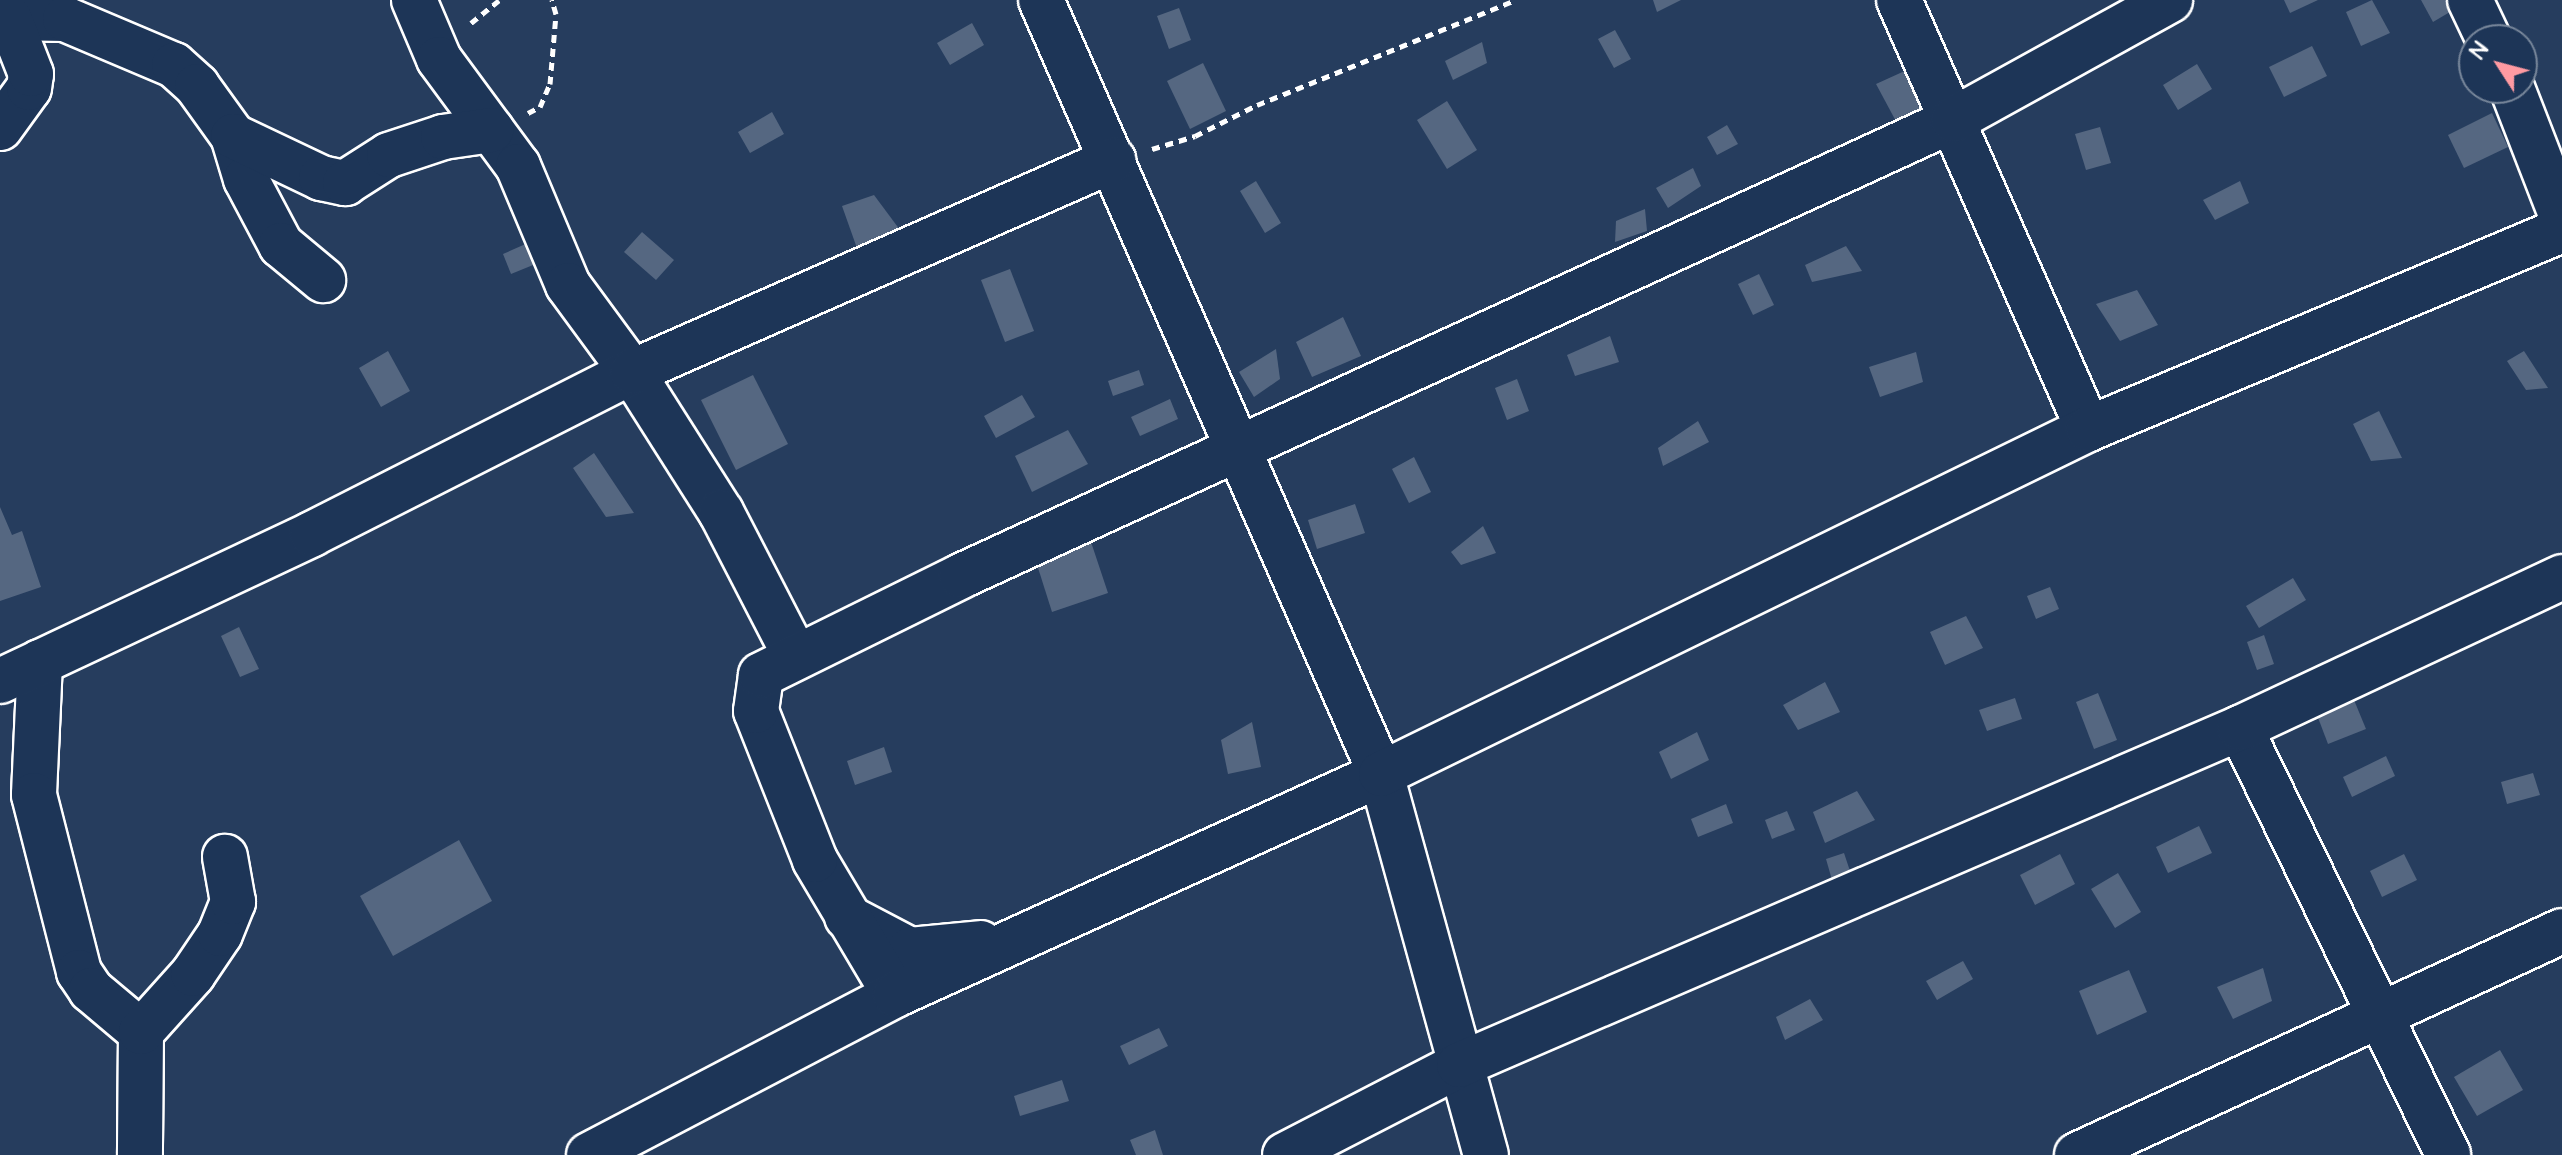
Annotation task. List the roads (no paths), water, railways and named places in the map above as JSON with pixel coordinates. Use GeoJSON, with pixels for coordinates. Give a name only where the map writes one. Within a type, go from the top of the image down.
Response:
{"type":"FeatureCollection","features":[{"type":"Feature","properties":{"kind":"street"},"geometry":{"type":"LineString","coordinates":[[414,0],[439,59],[518,166],[568,285],[632,372],[738,541],[796,657]]}},
{"type":"Feature","properties":{"kind":"street"},"geometry":{"type":"LineString","coordinates":[[1041,0],[1242,451],[1381,774],[1486,1155]]}},
{"type":"Feature","properties":{"kind":"street"},"geometry":{"type":"LineString","coordinates":[[1899,0],[2088,429]]}},
{"type":"Feature","properties":{"kind":"street"},"geometry":{"type":"LineString","coordinates":[[895,995],[845,916],[815,860],[756,711],[761,675],[961,576],[1242,451],[1953,120],[2170,0]]}},
{"type":"Feature","properties":{"kind":"street"},"geometry":{"type":"LineString","coordinates":[[2470,0],[2481,24]]}},
{"type":"Feature","properties":{"kind":"street"},"geometry":{"type":"LineString","coordinates":[[0,128],[29,88],[31,74],[4,15],[65,19],[174,65],[197,86],[233,136],[246,179],[281,245],[323,280]]}},
{"type":"Feature","properties":{"kind":"street"},"geometry":{"type":"LineString","coordinates":[[2518,104],[2562,217]]}},
{"type":"Feature","properties":{"kind":"street"},"geometry":{"type":"LineString","coordinates":[[233,136],[345,183],[389,155],[443,137],[491,130]]}},
{"type":"Feature","properties":{"kind":"street"},"geometry":{"type":"LineString","coordinates":[[0,681],[312,534],[632,372],[1113,160]]}},
{"type":"Feature","properties":{"kind":"street"},"geometry":{"type":"LineString","coordinates":[[589,1155],[895,995],[1381,774],[2088,429],[2562,230]]}},
{"type":"Feature","properties":{"kind":"street"},"geometry":{"type":"LineString","coordinates":[[1285,1155],[1459,1065],[2240,728],[2562,577]]}},
{"type":"Feature","properties":{"kind":"street"},"geometry":{"type":"LineString","coordinates":[[40,662],[34,795],[79,972],[91,990],[141,1032]]}},
{"type":"Feature","properties":{"kind":"street"},"geometry":{"type":"LineString","coordinates":[[2240,728],[2379,1019],[2448,1155]]}},
{"type":"Feature","properties":{"kind":"street"},"geometry":{"type":"LineString","coordinates":[[140,1155],[141,1032],[193,974],[220,934],[233,902],[225,857]]}},
{"type":"Feature","properties":{"kind":"street"},"geometry":{"type":"LineString","coordinates":[[845,916],[910,950],[1022,937]]}},
{"type":"Feature","properties":{"kind":"street"},"geometry":{"type":"LineString","coordinates":[[2077,1155],[2379,1019],[2562,931]]}}]}
